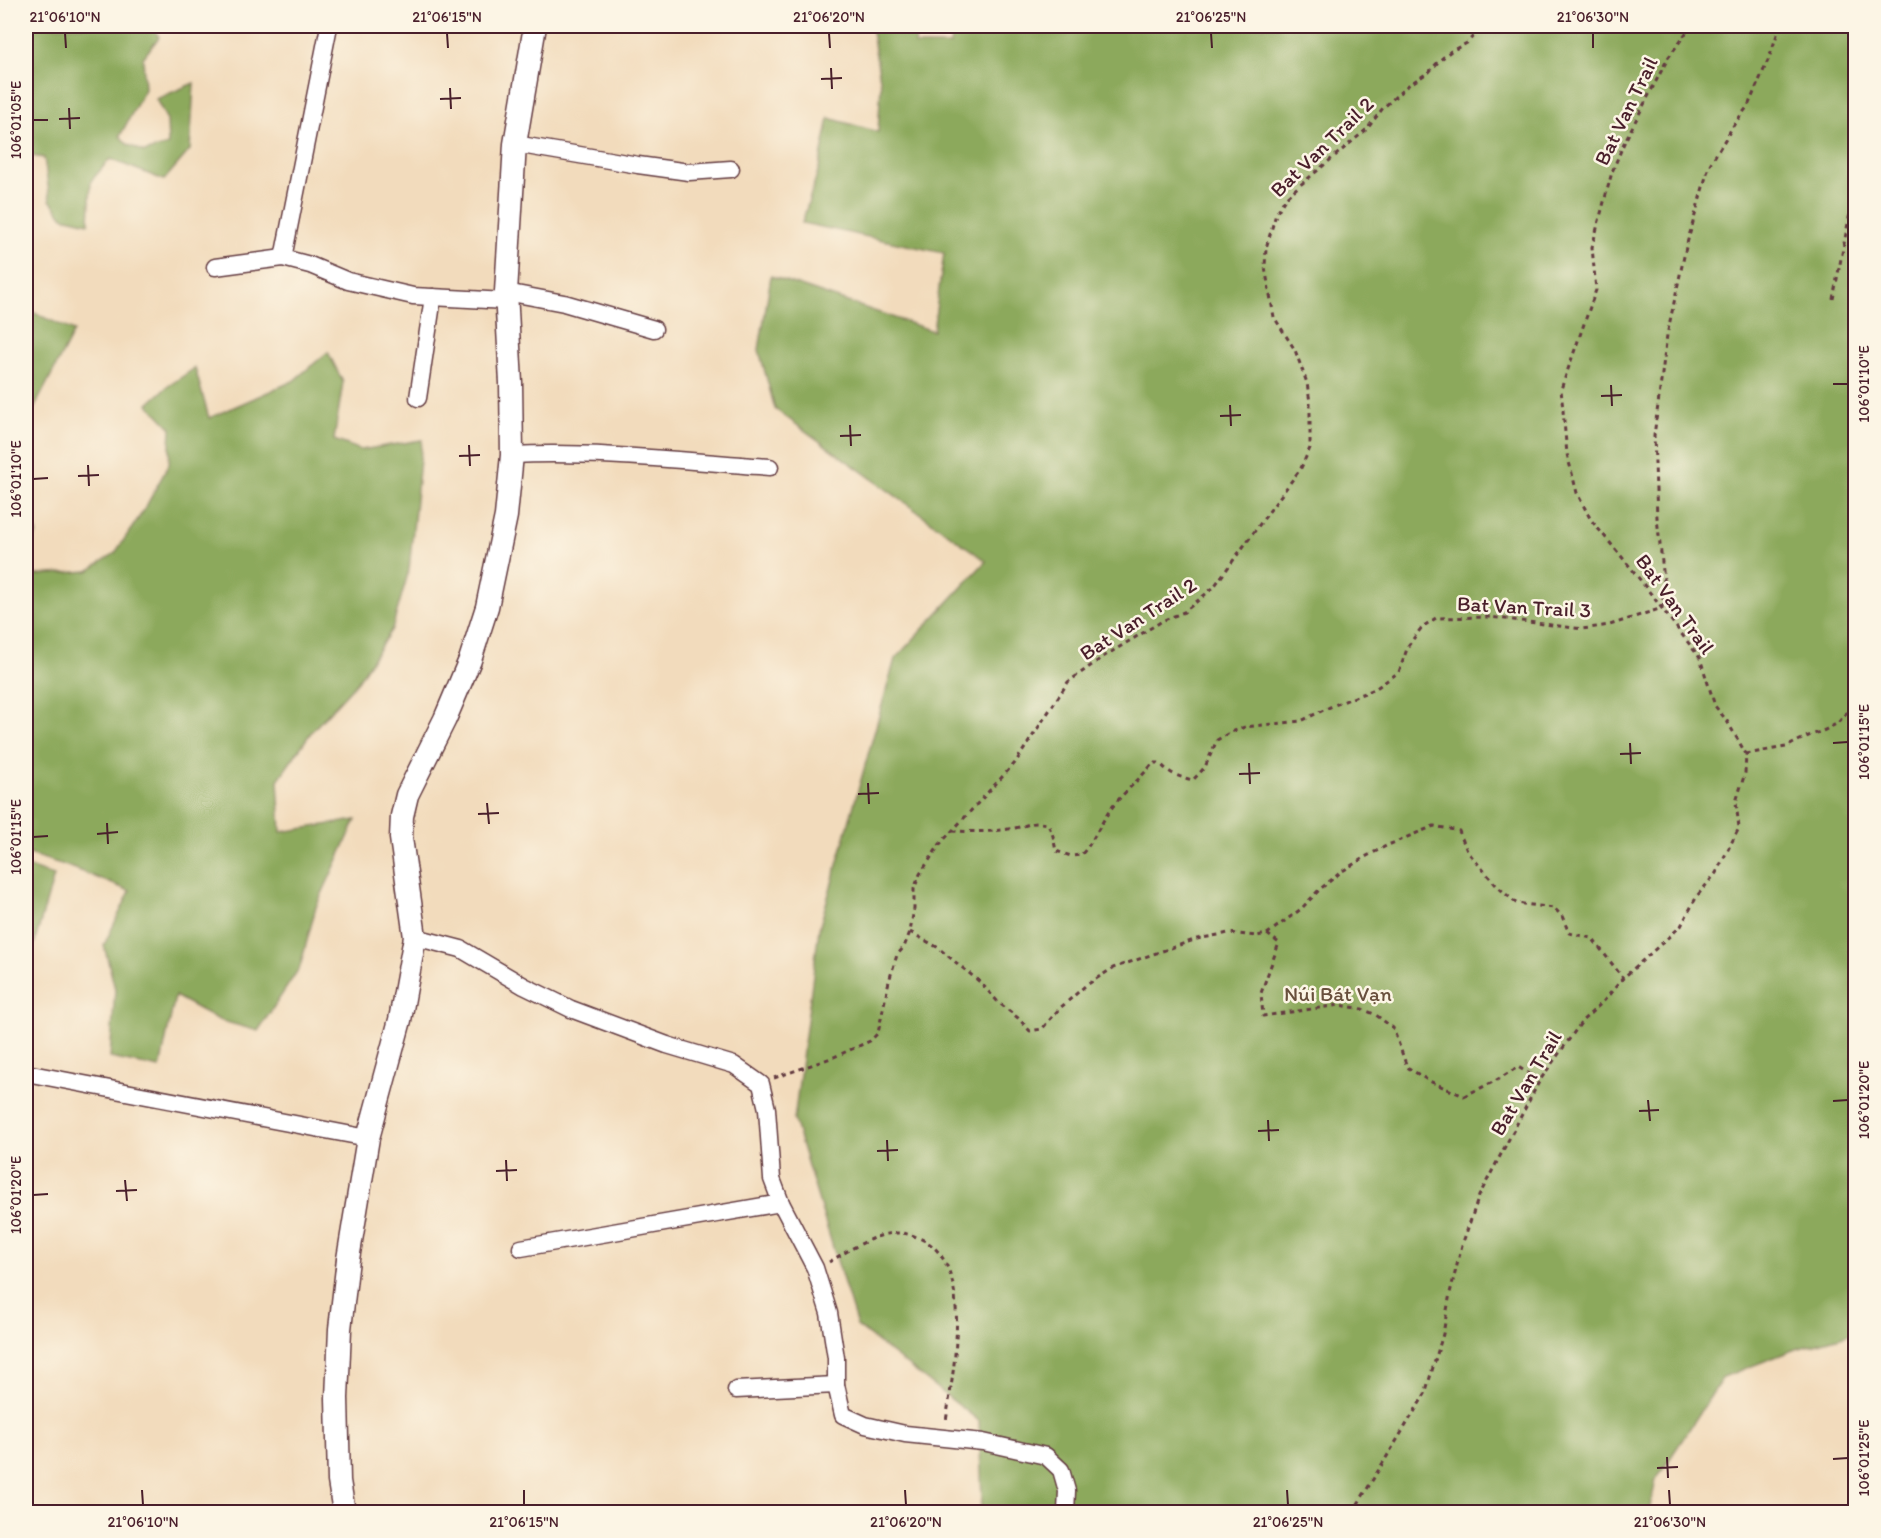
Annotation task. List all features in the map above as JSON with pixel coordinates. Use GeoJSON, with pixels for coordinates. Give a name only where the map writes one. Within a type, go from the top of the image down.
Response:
{"type":"FeatureCollection","features":[{"type":"Feature","properties":{"kind":"main road"},"geometry":{"type":"LineString","coordinates":[[344,1512],[339,1481],[337,1398],[339,1329],[368,1138],[400,1020],[415,937],[401,838],[402,816],[407,795],[445,718],[470,660],[487,607],[506,516],[512,455],[506,297],[515,144],[535,26]]}},
{"type":"Feature","properties":{"kind":"street"},"geometry":{"type":"LineString","coordinates":[[283,258],[329,26]]}},
{"type":"Feature","properties":{"kind":"street"},"geometry":{"type":"LineString","coordinates":[[515,144],[689,172],[731,169]]}},
{"type":"Feature","properties":{"kind":"street"},"geometry":{"type":"LineString","coordinates":[[215,267],[283,258],[310,265],[348,281],[413,296],[506,297],[564,303],[654,329]]}},
{"type":"Feature","properties":{"kind":"street"},"geometry":{"type":"LineString","coordinates":[[418,398],[433,297]]}},
{"type":"Feature","properties":{"kind":"street"},"geometry":{"type":"LineString","coordinates":[[512,455],[621,457],[770,467]]}},
{"type":"Feature","properties":{"kind":"street"},"geometry":{"type":"LineString","coordinates":[[415,937],[461,949],[524,986],[581,1013],[667,1045],[734,1065],[761,1084],[767,1110],[772,1179],[781,1203],[815,1268],[829,1312],[836,1358],[836,1385],[843,1415],[865,1425],[905,1434],[983,1442],[1046,1456],[1061,1470],[1067,1491],[1066,1512]]}},
{"type":"Feature","properties":{"kind":"street"},"geometry":{"type":"LineString","coordinates":[[26,1073],[368,1138]]}},
{"type":"Feature","properties":{"kind":"street"},"geometry":{"type":"LineString","coordinates":[[520,1248],[781,1203]]}},
{"type":"Feature","properties":{"kind":"street"},"geometry":{"type":"LineString","coordinates":[[736,1390],[836,1385]]}},
{"type":"Feature","properties":{"kind":"path","name":"Bat Van Trail 2"},"geometry":{"type":"LineString","coordinates":[[761,1084],[778,1076],[834,1058],[870,1041],[878,1033],[897,955],[904,947],[910,932],[914,909],[914,889],[920,874],[940,844],[1015,763],[1068,682],[1103,657],[1164,621],[1184,612],[1213,588],[1301,468],[1310,448],[1310,402],[1307,383],[1295,350],[1282,333],[1274,317],[1265,267],[1266,248],[1276,214],[1286,197],[1367,129],[1383,108],[1407,86],[1429,72],[1451,51],[1467,43],[1476,33],[1477,26]]}},
{"type":"Feature","properties":{"kind":"path","name":"Bat Van Trail"},"geometry":{"type":"LineString","coordinates":[[1353,1512],[1425,1394],[1443,1334],[1462,1245],[1479,1196],[1540,1080],[1583,1020],[1603,1002],[1623,978],[1681,926],[1697,896],[1720,865],[1739,828],[1736,802],[1745,773],[1746,753],[1715,706],[1700,658],[1591,520],[1577,493],[1567,454],[1561,389],[1596,290],[1592,248],[1612,172],[1624,143],[1668,58],[1691,26]]}},
{"type":"Feature","properties":{"kind":"path"},"geometry":{"type":"LineString","coordinates":[[1662,608],[1665,580],[1657,518],[1654,436],[1667,335],[1686,247],[1709,166],[1748,106],[1780,26]]}},
{"type":"Feature","properties":{"kind":"path"},"geometry":{"type":"LineString","coordinates":[[1833,299],[1856,183]]}},
{"type":"Feature","properties":{"kind":"path","name":"Bat Van Trail 3"},"geometry":{"type":"LineString","coordinates":[[952,831],[994,831],[1016,828],[1034,822],[1048,824],[1056,851],[1071,856],[1081,855],[1092,843],[1100,825],[1115,803],[1153,764],[1160,763],[1174,775],[1193,780],[1205,767],[1217,741],[1231,732],[1245,727],[1300,721],[1375,689],[1399,672],[1408,646],[1422,627],[1436,618],[1490,617],[1582,628],[1610,626],[1662,608]]}},
{"type":"Feature","properties":{"kind":"path"},"geometry":{"type":"LineString","coordinates":[[1746,753],[1786,747],[1825,730],[1838,723],[1856,701]]}},
{"type":"Feature","properties":{"kind":"path"},"geometry":{"type":"LineString","coordinates":[[910,932],[937,947],[981,982],[998,1002],[1030,1031],[1042,1029],[1059,1009],[1085,986],[1113,968],[1142,956],[1197,939],[1229,933],[1257,936],[1267,934],[1301,909],[1334,878],[1365,857],[1434,826],[1459,831],[1467,851],[1481,869],[1516,903],[1554,908],[1562,916],[1569,933],[1592,938],[1623,978]]}},
{"type":"Feature","properties":{"kind":"path"},"geometry":{"type":"LineString","coordinates":[[1267,934],[1279,943],[1262,993],[1263,1016],[1340,1005],[1362,1009],[1376,1015],[1393,1028],[1407,1067],[1429,1081],[1464,1096],[1518,1067],[1540,1080]]}},
{"type":"Feature","properties":{"kind":"path"},"geometry":{"type":"LineString","coordinates":[[815,1268],[886,1234],[907,1233],[928,1241],[942,1256],[950,1275],[957,1326],[943,1439]]}},
{"type":"Feature","properties":{"kind":"green space"},"geometry":{"type":"Polygon","coordinates":[[[26,26],[152,26],[159,37],[143,58],[145,89],[120,136],[127,144],[144,152],[168,145],[167,120],[156,99],[194,83],[190,150],[164,180],[110,159],[91,181],[89,223],[63,217],[50,200],[44,158],[26,155],[26,26]]]}},
{"type":"Feature","properties":{"kind":"green space","name":"Núi Bát Vạn"},"geometry":{"type":"Polygon","coordinates":[[[871,26],[917,26],[915,45],[950,45],[953,26],[1855,26],[1855,1333],[1793,1350],[1723,1377],[1656,1480],[1649,1512],[979,1512],[982,1500],[979,1421],[857,1326],[794,1120],[819,929],[895,659],[986,561],[775,409],[759,350],[771,276],[933,331],[944,253],[802,223],[819,168],[829,118],[878,132],[881,85],[871,26]]]}},
{"type":"Feature","properties":{"kind":"green space"},"geometry":{"type":"Polygon","coordinates":[[[26,309],[74,331],[26,424],[26,309]]]}},
{"type":"Feature","properties":{"kind":"green space"},"geometry":{"type":"Polygon","coordinates":[[[328,352],[343,382],[334,440],[361,450],[422,440],[409,570],[392,629],[358,681],[312,731],[278,780],[281,832],[356,820],[316,907],[300,967],[258,1031],[219,1020],[175,996],[160,1068],[110,1058],[115,989],[104,945],[130,891],[73,868],[26,853],[26,576],[88,571],[115,553],[144,510],[169,464],[171,428],[148,404],[167,387],[195,368],[209,418],[293,381],[328,352]]]}},
{"type":"Feature","properties":{"kind":"green space"},"geometry":{"type":"Polygon","coordinates":[[[26,518],[37,532],[26,556],[26,518]]]}},
{"type":"Feature","properties":{"kind":"green space"},"geometry":{"type":"Polygon","coordinates":[[[26,866],[54,876],[26,972],[26,866]]]}}]}
